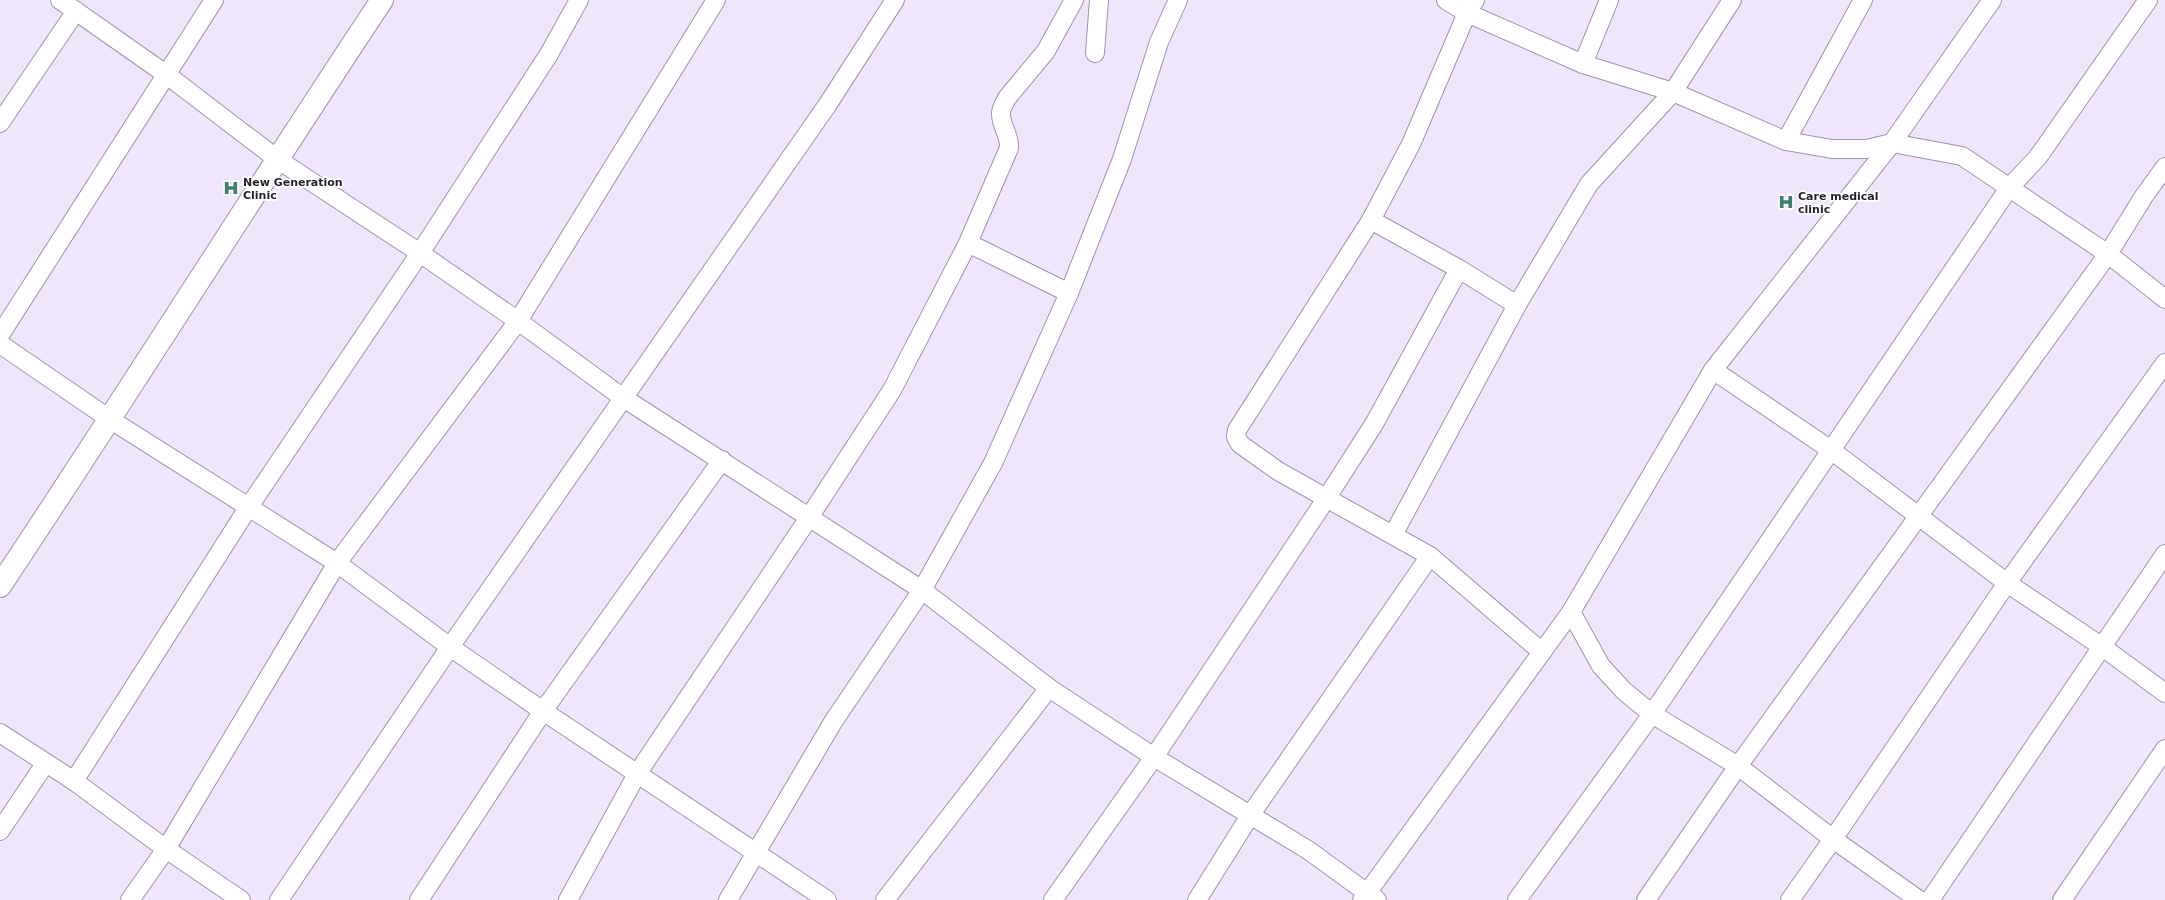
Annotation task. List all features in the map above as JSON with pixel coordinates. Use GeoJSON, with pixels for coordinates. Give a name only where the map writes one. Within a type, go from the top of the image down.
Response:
{"type":"FeatureCollection","features":[{"type":"Feature","properties":{"kind":"street"},"geometry":{"type":"LineString","coordinates":[[60,0],[167,75],[277,158],[420,253],[518,321],[622,397],[722,460],[808,519],[922,590],[1049,688],[1154,757],[1251,814],[1308,850],[1369,898],[1542,652],[1572,612],[1712,370],[1892,143],[1992,0]]}},
{"type":"Feature","properties":{"kind":"street"},"geometry":{"type":"LineString","coordinates":[[0,335],[214,0]]}},
{"type":"Feature","properties":{"kind":"street"},"geometry":{"type":"LineString","coordinates":[[0,586],[111,420],[277,158],[382,0]]}},
{"type":"Feature","properties":{"kind":"street"},"geometry":{"type":"LineString","coordinates":[[74,781],[248,508],[420,253],[549,54],[579,0]]}},
{"type":"Feature","properties":{"kind":"street"},"geometry":{"type":"LineString","coordinates":[[130,900],[166,849],[337,563],[518,321],[716,0]]}},
{"type":"Feature","properties":{"kind":"street"},"geometry":{"type":"LineString","coordinates":[[279,900],[450,647],[622,397],[828,104],[895,0]]}},
{"type":"Feature","properties":{"kind":"street"},"geometry":{"type":"LineString","coordinates":[[568,900],[637,774],[808,519],[892,390],[968,243],[1008,148],[1008,136],[1000,114],[1003,106],[1007,98],[1046,50],[1074,0]]}},
{"type":"Feature","properties":{"kind":"street"},"geometry":{"type":"LineString","coordinates":[[1095,54],[1099,0]]}},
{"type":"Feature","properties":{"kind":"street"},"geometry":{"type":"LineString","coordinates":[[728,900],[833,722],[922,590],[993,462],[1068,293],[1122,159],[1159,42],[1178,0]]}},
{"type":"Feature","properties":{"kind":"street"},"geometry":{"type":"LineString","coordinates":[[1446,0],[1471,6],[1583,64],[1673,92],[1786,141],[1832,149],[1866,149],[1892,143],[1962,156],[2108,254],[2165,299]]}},
{"type":"Feature","properties":{"kind":"street"},"geometry":{"type":"LineString","coordinates":[[1583,64],[1609,0]]}},
{"type":"Feature","properties":{"kind":"street"},"geometry":{"type":"LineString","coordinates":[[1393,535],[1517,305],[1589,184],[1673,92],[1732,0]]}},
{"type":"Feature","properties":{"kind":"street"},"geometry":{"type":"LineString","coordinates":[[1786,141],[1863,0]]}},
{"type":"Feature","properties":{"kind":"street"},"geometry":{"type":"LineString","coordinates":[[1517,900],[1652,714],[2009,188],[2038,157],[2148,0]]}},
{"type":"Feature","properties":{"kind":"street"},"geometry":{"type":"LineString","coordinates":[[1471,6],[1412,144],[1371,220],[1238,430],[1236,437],[1240,444],[1278,471],[1430,556],[1542,652]]}},
{"type":"Feature","properties":{"kind":"street"},"geometry":{"type":"LineString","coordinates":[[0,123],[76,11]]}},
{"type":"Feature","properties":{"kind":"street"},"geometry":{"type":"LineString","coordinates":[[1646,900],[1738,766],[2108,254],[2144,196],[2165,166]]}},
{"type":"Feature","properties":{"kind":"street"},"geometry":{"type":"LineString","coordinates":[[1371,220],[1459,269],[1517,305]]}},
{"type":"Feature","properties":{"kind":"street"},"geometry":{"type":"LineString","coordinates":[[968,243],[1068,293]]}},
{"type":"Feature","properties":{"kind":"street"},"geometry":{"type":"LineString","coordinates":[[1053,900],[1154,757],[1326,499],[1374,424],[1459,269]]}},
{"type":"Feature","properties":{"kind":"street"},"geometry":{"type":"LineString","coordinates":[[0,344],[111,420],[337,563],[450,647],[542,711],[827,900]]}},
{"type":"Feature","properties":{"kind":"street"},"geometry":{"type":"LineString","coordinates":[[1790,900],[1834,839],[2007,583],[2165,363]]}},
{"type":"Feature","properties":{"kind":"street"},"geometry":{"type":"LineString","coordinates":[[1712,370],[1831,450],[2007,583],[2101,646],[2165,693]]}},
{"type":"Feature","properties":{"kind":"street"},"geometry":{"type":"LineString","coordinates":[[419,900],[542,711],[722,460]]}},
{"type":"Feature","properties":{"kind":"street"},"geometry":{"type":"LineString","coordinates":[[1930,900],[2101,646],[2165,554]]}},
{"type":"Feature","properties":{"kind":"street"},"geometry":{"type":"LineString","coordinates":[[1197,900],[1251,814],[1430,556]]}},
{"type":"Feature","properties":{"kind":"street"},"geometry":{"type":"LineString","coordinates":[[1572,612],[1601,666],[1624,691],[1652,714],[1738,766],[1834,839],[1919,900]]}},
{"type":"Feature","properties":{"kind":"street"},"geometry":{"type":"LineString","coordinates":[[886,900],[1049,688]]}},
{"type":"Feature","properties":{"kind":"street"},"geometry":{"type":"LineString","coordinates":[[0,733],[74,781],[166,849],[240,900]]}},
{"type":"Feature","properties":{"kind":"street"},"geometry":{"type":"LineString","coordinates":[[2062,900],[2165,749]]}},
{"type":"Feature","properties":{"kind":"street"},"geometry":{"type":"LineString","coordinates":[[0,831],[46,764]]}},
{"type":"Feature","properties":{"kind":"place","name":"New Generation Clinic"},"geometry":{"type":"Point","coordinates":[231,188]}},
{"type":"Feature","properties":{"kind":"place","name":"Care medical clinic"},"geometry":{"type":"Point","coordinates":[1786,202]}}]}
